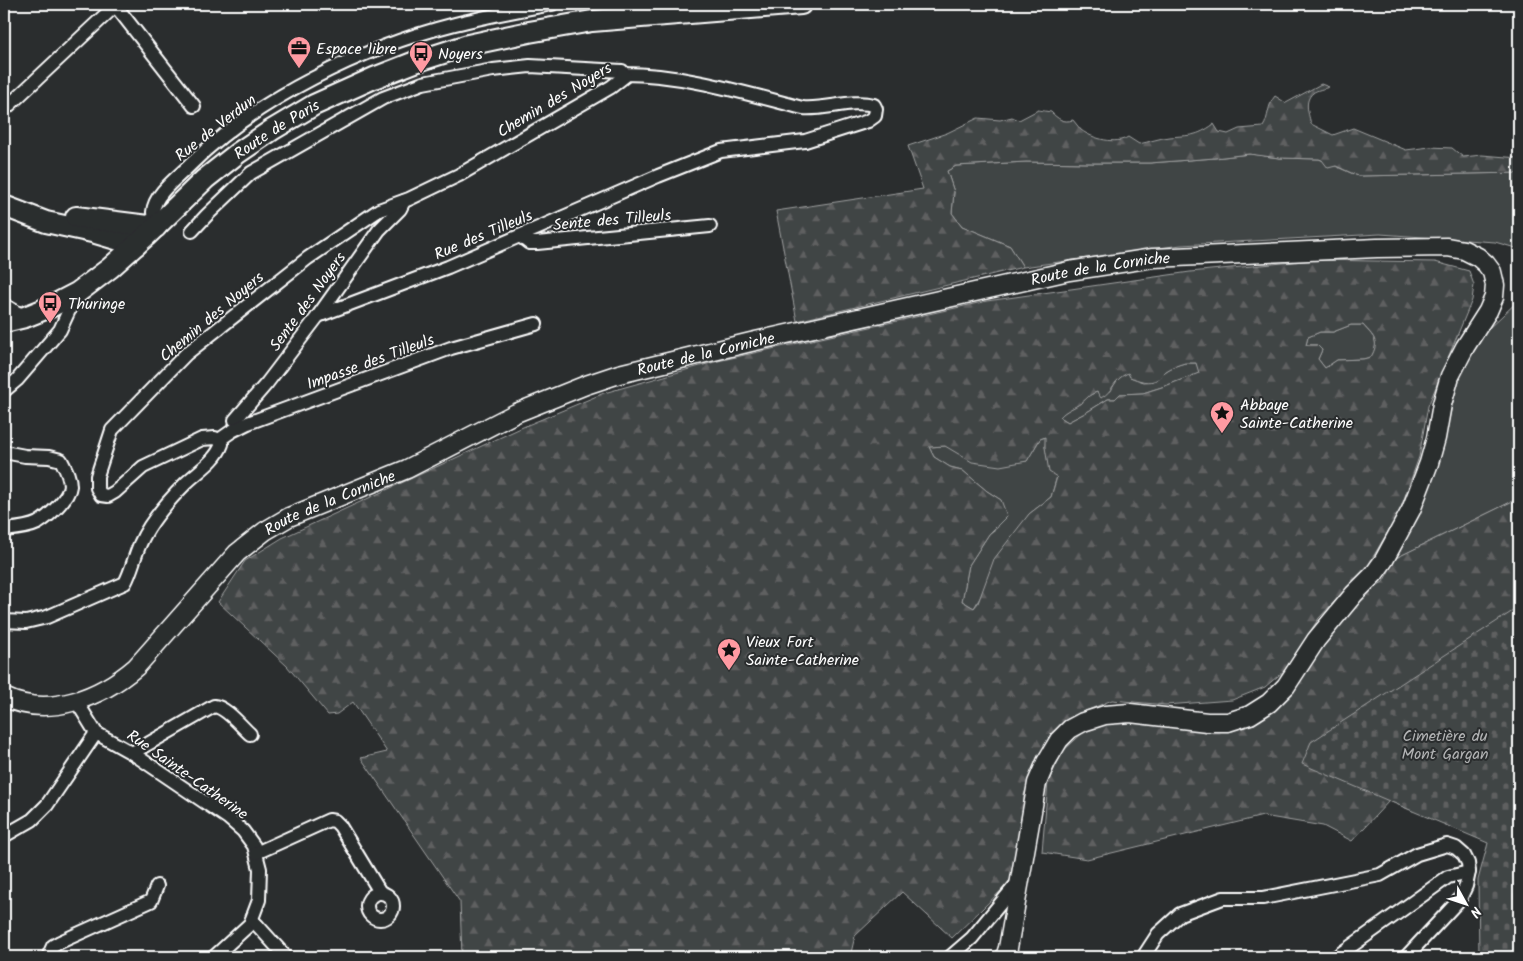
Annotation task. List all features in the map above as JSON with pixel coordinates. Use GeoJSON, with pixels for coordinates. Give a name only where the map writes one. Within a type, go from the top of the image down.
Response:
{"type":"FeatureCollection","features":[{"type":"Feature","properties":{"kind":"main road","name":"Route de Paris"},"geometry":{"type":"LineString","coordinates":[[4,322],[25,317],[77,293],[110,268],[205,180],[238,153],[314,105],[374,78],[415,62],[468,45],[592,21],[801,4]]}},
{"type":"Feature","properties":{"kind":"main road"},"geometry":{"type":"LineString","coordinates":[[13,209],[48,213],[146,236]]}},
{"type":"Feature","properties":{"kind":"main road"},"geometry":{"type":"LineString","coordinates":[[13,209],[46,222],[92,232],[146,236]]}},
{"type":"Feature","properties":{"kind":"street"},"geometry":{"type":"LineString","coordinates":[[4,110],[116,4],[194,106]]}},
{"type":"Feature","properties":{"kind":"street","name":"Rue de Verdun"},"geometry":{"type":"LineString","coordinates":[[146,236],[157,198],[196,159],[245,119],[305,82],[354,59],[410,37],[455,24],[552,4]]}},
{"type":"Feature","properties":{"kind":"street","name":"Chemin des Noyers"},"geometry":{"type":"LineString","coordinates":[[192,232],[207,215],[252,173],[383,98],[423,83],[493,70],[530,66],[622,71],[623,74],[673,77],[723,87],[803,108],[815,109],[865,103],[874,105],[876,109],[875,116],[868,121],[805,141],[721,150],[658,176]]}},
{"type":"Feature","properties":{"kind":"street","name":"Chemin des Noyers"},"geometry":{"type":"LineString","coordinates":[[217,439],[202,439],[143,467],[108,496],[101,495],[97,488],[96,476],[112,430],[186,354],[308,258],[380,210],[459,175],[611,86],[625,76],[623,74]]}},
{"type":"Feature","properties":{"kind":"street"},"geometry":{"type":"LineString","coordinates":[[374,78],[383,98]]}},
{"type":"Feature","properties":{"kind":"street","name":"Rue des Tilleuls"},"geometry":{"type":"LineString","coordinates":[[318,316],[448,267],[658,176]]}},
{"type":"Feature","properties":{"kind":"street","name":"Sente des Noyers"},"geometry":{"type":"LineString","coordinates":[[217,439],[267,383],[318,316],[379,230],[400,208],[404,201]]}},
{"type":"Feature","properties":{"kind":"street","name":"Sente des Tilleuls"},"geometry":{"type":"LineString","coordinates":[[520,236],[529,243],[710,226]]}},
{"type":"Feature","properties":{"kind":"street","name":"Route de la Corniche"},"geometry":{"type":"LineString","coordinates":[[4,697],[19,703],[42,706],[61,705],[95,694],[113,684],[136,667],[237,553],[265,531],[289,517],[408,469],[516,413],[619,374],[751,342],[1069,271],[1153,258],[1437,247],[1464,250],[1478,257],[1492,272],[1495,285],[1494,297],[1483,320],[1465,347],[1450,376],[1442,404],[1430,463],[1411,510],[1384,560],[1316,640],[1286,686],[1269,703],[1250,715],[1228,722],[1207,722],[1130,713],[1105,715],[1083,722],[1070,729],[1060,740],[1046,762],[1037,783],[1021,879],[1005,957]]}},
{"type":"Feature","properties":{"kind":"street"},"geometry":{"type":"LineString","coordinates":[[4,391],[17,380],[60,330],[77,293]]}},
{"type":"Feature","properties":{"kind":"street"},"geometry":{"type":"LineString","coordinates":[[4,305],[25,317]]}},
{"type":"Feature","properties":{"kind":"street","name":"Impasse des Tilleuls"},"geometry":{"type":"LineString","coordinates":[[217,439],[248,423],[451,348],[536,324]]}},
{"type":"Feature","properties":{"kind":"street"},"geometry":{"type":"LineString","coordinates":[[4,621],[26,622],[47,617],[125,583],[131,572],[140,544],[155,519],[185,484],[218,454],[222,444],[217,439]]}},
{"type":"Feature","properties":{"kind":"street"},"geometry":{"type":"LineString","coordinates":[[4,452],[61,460],[68,473],[70,487],[62,503],[37,523],[4,530]]}},
{"type":"Feature","properties":{"kind":"street","name":"Rue Sainte-Catherine"},"geometry":{"type":"LineString","coordinates":[[77,701],[96,733],[132,753],[228,818],[243,831],[254,846],[260,869],[260,900],[250,924],[214,957]]}},
{"type":"Feature","properties":{"kind":"street"},"geometry":{"type":"LineString","coordinates":[[132,753],[214,706],[225,710],[250,734]]}},
{"type":"Feature","properties":{"kind":"street"},"geometry":{"type":"LineString","coordinates":[[4,836],[32,820],[47,805],[96,733]]}},
{"type":"Feature","properties":{"kind":"street"},"geometry":{"type":"LineString","coordinates":[[256,853],[329,820],[335,821],[340,826],[380,892]]}},
{"type":"Feature","properties":{"kind":"street"},"geometry":{"type":"LineString","coordinates":[[1143,957],[1158,934],[1180,914],[1223,898],[1263,898],[1380,875],[1417,854],[1447,845],[1456,848],[1464,855],[1468,863],[1466,886],[1460,899],[1406,957]]}},
{"type":"Feature","properties":{"kind":"street"},"geometry":{"type":"LineString","coordinates":[[1336,957],[1448,877],[1468,872]]}},
{"type":"Feature","properties":{"kind":"street"},"geometry":{"type":"LineString","coordinates":[[950,957],[972,938],[1021,879]]}},
{"type":"Feature","properties":{"kind":"street"},"geometry":{"type":"LineString","coordinates":[[48,957],[54,946],[60,942],[151,901],[156,886]]}},
{"type":"Feature","properties":{"kind":"street"},"geometry":{"type":"LineString","coordinates":[[252,920],[286,957]]}},
{"type":"Feature","properties":{"kind":"green space"},"geometry":{"type":"Polygon","coordinates":[[[1321,84],[1329,87],[1316,91],[1310,96],[1307,104],[1309,116],[1311,124],[1333,135],[1353,128],[1406,150],[1430,147],[1452,148],[1463,157],[1482,155],[1519,158],[1519,173],[1358,176],[1336,166],[1328,168],[1319,159],[1279,158],[1249,154],[1150,163],[1026,162],[956,166],[947,171],[954,192],[952,213],[962,226],[1010,246],[1023,267],[797,321],[776,211],[923,189],[908,146],[947,133],[978,118],[1000,120],[1012,117],[1019,120],[1038,110],[1051,112],[1063,121],[1073,120],[1086,133],[1111,141],[1128,137],[1139,144],[1193,135],[1214,124],[1219,132],[1228,134],[1239,129],[1263,127],[1275,96],[1286,103],[1321,84]]]}},
{"type":"Feature","properties":{"kind":"green space"},"geometry":{"type":"Polygon","coordinates":[[[1250,154],[1279,158],[1319,159],[1358,176],[1519,173],[1519,249],[1495,242],[1380,234],[1181,245],[1023,267],[1010,246],[962,226],[952,213],[954,192],[947,171],[956,166],[1026,162],[1150,163],[1250,154]]]}},
{"type":"Feature","properties":{"kind":"green space"},"geometry":{"type":"Polygon","coordinates":[[[1314,260],[1435,262],[1469,271],[1474,285],[1472,300],[1428,406],[1419,457],[1399,513],[1367,567],[1319,618],[1284,671],[1265,687],[1232,700],[1166,705],[1112,700],[1067,719],[1038,755],[1024,795],[1024,829],[1013,879],[952,938],[902,892],[855,936],[850,957],[462,957],[460,902],[361,758],[387,752],[353,702],[337,714],[328,715],[287,666],[218,602],[245,561],[282,538],[523,427],[604,393],[718,361],[987,301],[1190,272],[1314,260]],[[1351,325],[1333,332],[1320,332],[1308,337],[1306,345],[1317,345],[1322,350],[1318,359],[1325,368],[1337,360],[1371,357],[1375,347],[1373,336],[1363,325],[1351,325]],[[1185,363],[1175,366],[1151,382],[1130,377],[1128,373],[1119,379],[1106,395],[1101,398],[1097,392],[1094,393],[1060,417],[1068,422],[1108,399],[1115,399],[1120,394],[1143,393],[1199,373],[1196,363],[1185,363]],[[1045,437],[1040,439],[1027,461],[1000,466],[972,462],[945,446],[929,447],[934,457],[950,467],[962,470],[1001,500],[1007,516],[989,534],[969,565],[962,601],[974,608],[978,603],[994,559],[1029,514],[1051,497],[1057,477],[1049,472],[1045,437]]]}},
{"type":"Feature","properties":{"kind":"green space"},"geometry":{"type":"Polygon","coordinates":[[[1519,300],[1519,498],[1396,558],[1421,508],[1441,454],[1459,376],[1476,345],[1488,329],[1519,300]]]}},
{"type":"Feature","properties":{"kind":"green space"},"geometry":{"type":"Polygon","coordinates":[[[1351,325],[1363,325],[1373,336],[1376,343],[1371,357],[1337,360],[1325,368],[1318,359],[1322,350],[1317,345],[1306,345],[1308,337],[1320,332],[1333,332],[1351,325]]]}},
{"type":"Feature","properties":{"kind":"green space"},"geometry":{"type":"Polygon","coordinates":[[[1185,363],[1196,363],[1200,373],[1143,393],[1120,394],[1115,399],[1108,399],[1068,422],[1060,417],[1090,395],[1097,392],[1111,391],[1118,380],[1128,372],[1130,377],[1144,382],[1157,380],[1170,369],[1185,363]]]}},
{"type":"Feature","properties":{"kind":"green space"},"geometry":{"type":"Polygon","coordinates":[[[1046,437],[1045,447],[1057,476],[1051,497],[1029,514],[974,608],[962,601],[969,565],[989,534],[998,527],[1001,500],[962,470],[950,467],[934,457],[929,447],[945,446],[1016,462],[1027,461],[1040,439],[1046,437]]]}},
{"type":"Feature","properties":{"kind":"green space"},"geometry":{"type":"Polygon","coordinates":[[[1519,498],[1519,718],[1413,811],[1389,801],[1352,841],[1323,826],[1263,816],[1087,859],[1042,852],[1048,782],[1063,751],[1087,729],[1115,719],[1229,724],[1291,691],[1339,622],[1363,594],[1383,582],[1396,558],[1519,498]]]}},
{"type":"Feature","properties":{"kind":"green space","name":"Cimetière du Mont Gargan"},"geometry":{"type":"Polygon","coordinates":[[[1519,607],[1519,957],[1479,957],[1478,880],[1488,843],[1302,764],[1311,742],[1519,607]]]}},
{"type":"Feature","properties":{"kind":"place","name":"Espace libre"},"geometry":{"type":"Point","coordinates":[299,69]}},
{"type":"Feature","properties":{"kind":"place","name":"Noyers"},"geometry":{"type":"Point","coordinates":[421,74]}},
{"type":"Feature","properties":{"kind":"place","name":"Thuringe"},"geometry":{"type":"Point","coordinates":[50,324]}},
{"type":"Feature","properties":{"kind":"place","name":"Abbaye Sainte-Catherine"},"geometry":{"type":"Point","coordinates":[1222,434]}},
{"type":"Feature","properties":{"kind":"place","name":"Vieux Fort Sainte-Catherine"},"geometry":{"type":"Point","coordinates":[729,671]}}]}
